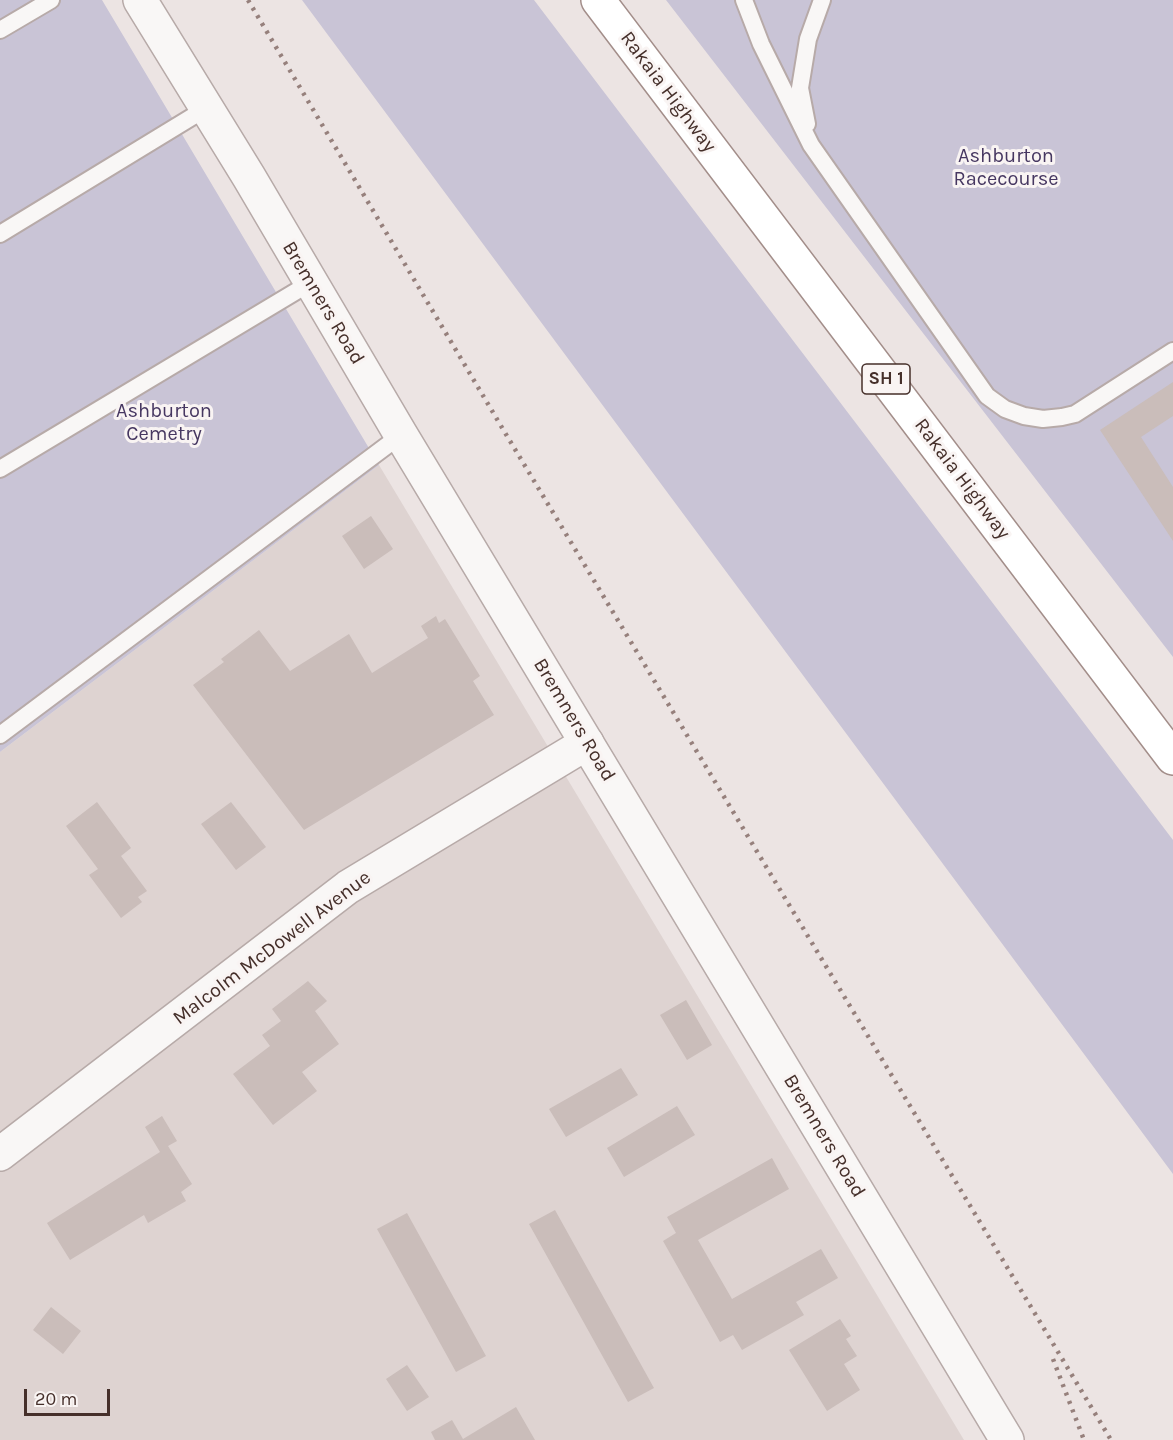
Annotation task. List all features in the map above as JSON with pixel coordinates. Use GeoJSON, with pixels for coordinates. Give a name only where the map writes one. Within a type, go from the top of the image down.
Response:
{"type":"FeatureCollection","features":[{"type":"Feature","properties":{"kind":"highway","name":"Rakaia Highway"},"geometry":{"type":"LineString","coordinates":[[598,0],[1173,758]]}},
{"type":"Feature","properties":{"kind":"street","name":"Bremners Road"},"geometry":{"type":"LineString","coordinates":[[140,0],[205,109],[249,177],[401,435],[1007,1440]]}},
{"type":"Feature","properties":{"kind":"street","name":"Malcolm McDowell Avenue"},"geometry":{"type":"LineString","coordinates":[[0,1154],[348,887],[588,743]]}},
{"type":"Feature","properties":{"kind":"lane"},"geometry":{"type":"LineString","coordinates":[[0,30],[51,0]]}},
{"type":"Feature","properties":{"kind":"lane"},"geometry":{"type":"LineString","coordinates":[[744,0],[761,44],[811,146],[987,396],[1005,409],[1024,416],[1043,419],[1075,414],[1173,351]]}},
{"type":"Feature","properties":{"kind":"lane"},"geometry":{"type":"LineString","coordinates":[[811,146],[800,88],[808,39],[822,0]]}},
{"type":"Feature","properties":{"kind":"lane"},"geometry":{"type":"LineString","coordinates":[[0,234],[205,109]]}},
{"type":"Feature","properties":{"kind":"lane"},"geometry":{"type":"LineString","coordinates":[[0,469],[310,283]]}},
{"type":"Feature","properties":{"kind":"lane"},"geometry":{"type":"LineString","coordinates":[[0,735],[401,435]]}},
{"type":"Feature","properties":{"kind":"shaded area"},"geometry":{"type":"Polygon","coordinates":[[[379,465],[964,1440],[0,1440],[0,752],[379,465]]]}},
{"type":"Feature","properties":{"kind":"green space","name":"Ashburton Cemetry"},"geometry":{"type":"Polygon","coordinates":[[[0,0],[102,0],[379,465],[0,752],[0,0]]]}},
{"type":"Feature","properties":{"kind":"green space"},"geometry":{"type":"Polygon","coordinates":[[[302,0],[534,0],[1173,840],[1173,1174],[302,0]]]}},
{"type":"Feature","properties":{"kind":"green space","name":"Ashburton Racecourse"},"geometry":{"type":"Polygon","coordinates":[[[666,0],[1173,0],[1173,657],[666,0]]]}},
{"type":"Feature","properties":{"kind":"building"},"geometry":{"type":"Polygon","coordinates":[[[1173,382],[1173,416],[1141,437],[1173,487],[1173,541],[1100,430],[1173,382]]]}},
{"type":"Feature","properties":{"kind":"building"},"geometry":{"type":"Polygon","coordinates":[[[371,516],[393,549],[364,569],[342,536],[371,516]]]}},
{"type":"Feature","properties":{"kind":"building"},"geometry":{"type":"Polygon","coordinates":[[[436,616],[439,623],[445,619],[480,676],[473,681],[494,715],[304,830],[193,685],[224,662],[221,659],[259,630],[290,671],[349,634],[372,673],[428,638],[421,626],[436,616]]]}},
{"type":"Feature","properties":{"kind":"building"},"geometry":{"type":"Polygon","coordinates":[[[97,802],[131,848],[121,856],[147,891],[138,897],[142,902],[121,918],[89,875],[98,869],[66,826],[97,802]]]}},
{"type":"Feature","properties":{"kind":"building"},"geometry":{"type":"Polygon","coordinates":[[[231,802],[266,847],[236,870],[201,824],[231,802]]]}},
{"type":"Feature","properties":{"kind":"building"},"geometry":{"type":"Polygon","coordinates":[[[308,981],[327,1001],[315,1011],[339,1044],[302,1072],[317,1091],[273,1125],[233,1074],[270,1046],[262,1035],[281,1021],[272,1009],[308,981]]]}},
{"type":"Feature","properties":{"kind":"building"},"geometry":{"type":"Polygon","coordinates":[[[686,1000],[712,1045],[687,1060],[660,1015],[686,1000]]]}},
{"type":"Feature","properties":{"kind":"building"},"geometry":{"type":"Polygon","coordinates":[[[621,1068],[638,1095],[566,1137],[549,1109],[621,1068]]]}},
{"type":"Feature","properties":{"kind":"building"},"geometry":{"type":"Polygon","coordinates":[[[677,1106],[695,1135],[624,1177],[607,1148],[677,1106]]]}},
{"type":"Feature","properties":{"kind":"building"},"geometry":{"type":"Polygon","coordinates":[[[162,1116],[177,1141],[168,1146],[192,1184],[181,1192],[186,1201],[148,1223],[144,1215],[70,1260],[47,1223],[160,1152],[145,1127],[162,1116]]]}},
{"type":"Feature","properties":{"kind":"building"},"geometry":{"type":"Polygon","coordinates":[[[772,1158],[789,1189],[698,1240],[732,1299],[821,1249],[838,1278],[796,1302],[804,1315],[742,1350],[733,1335],[720,1342],[663,1241],[676,1233],[667,1217],[772,1158]]]}},
{"type":"Feature","properties":{"kind":"building"},"geometry":{"type":"Polygon","coordinates":[[[555,1210],[654,1388],[628,1402],[529,1224],[555,1210]]]}},
{"type":"Feature","properties":{"kind":"building"},"geometry":{"type":"Polygon","coordinates":[[[407,1213],[486,1356],[456,1372],[377,1229],[407,1213]]]}},
{"type":"Feature","properties":{"kind":"building"},"geometry":{"type":"Polygon","coordinates":[[[51,1307],[81,1331],[63,1354],[33,1330],[51,1307]]]}},
{"type":"Feature","properties":{"kind":"building"},"geometry":{"type":"Polygon","coordinates":[[[840,1319],[851,1336],[846,1339],[857,1356],[844,1364],[860,1390],[827,1411],[789,1350],[840,1319]]]}},
{"type":"Feature","properties":{"kind":"building"},"geometry":{"type":"Polygon","coordinates":[[[407,1365],[429,1397],[407,1411],[386,1379],[407,1365]]]}},
{"type":"Feature","properties":{"kind":"building"},"geometry":{"type":"Polygon","coordinates":[[[516,1407],[535,1440],[435,1440],[431,1432],[452,1420],[463,1439],[516,1407]]]}},
{"type":"Feature","properties":{"kind":"railway"},"geometry":{"type":"LineString","coordinates":[[248,0],[504,431],[1111,1440]]}},
{"type":"Feature","properties":{"kind":"railway"},"geometry":{"type":"LineString","coordinates":[[1053,1359],[1084,1440]]}}]}
